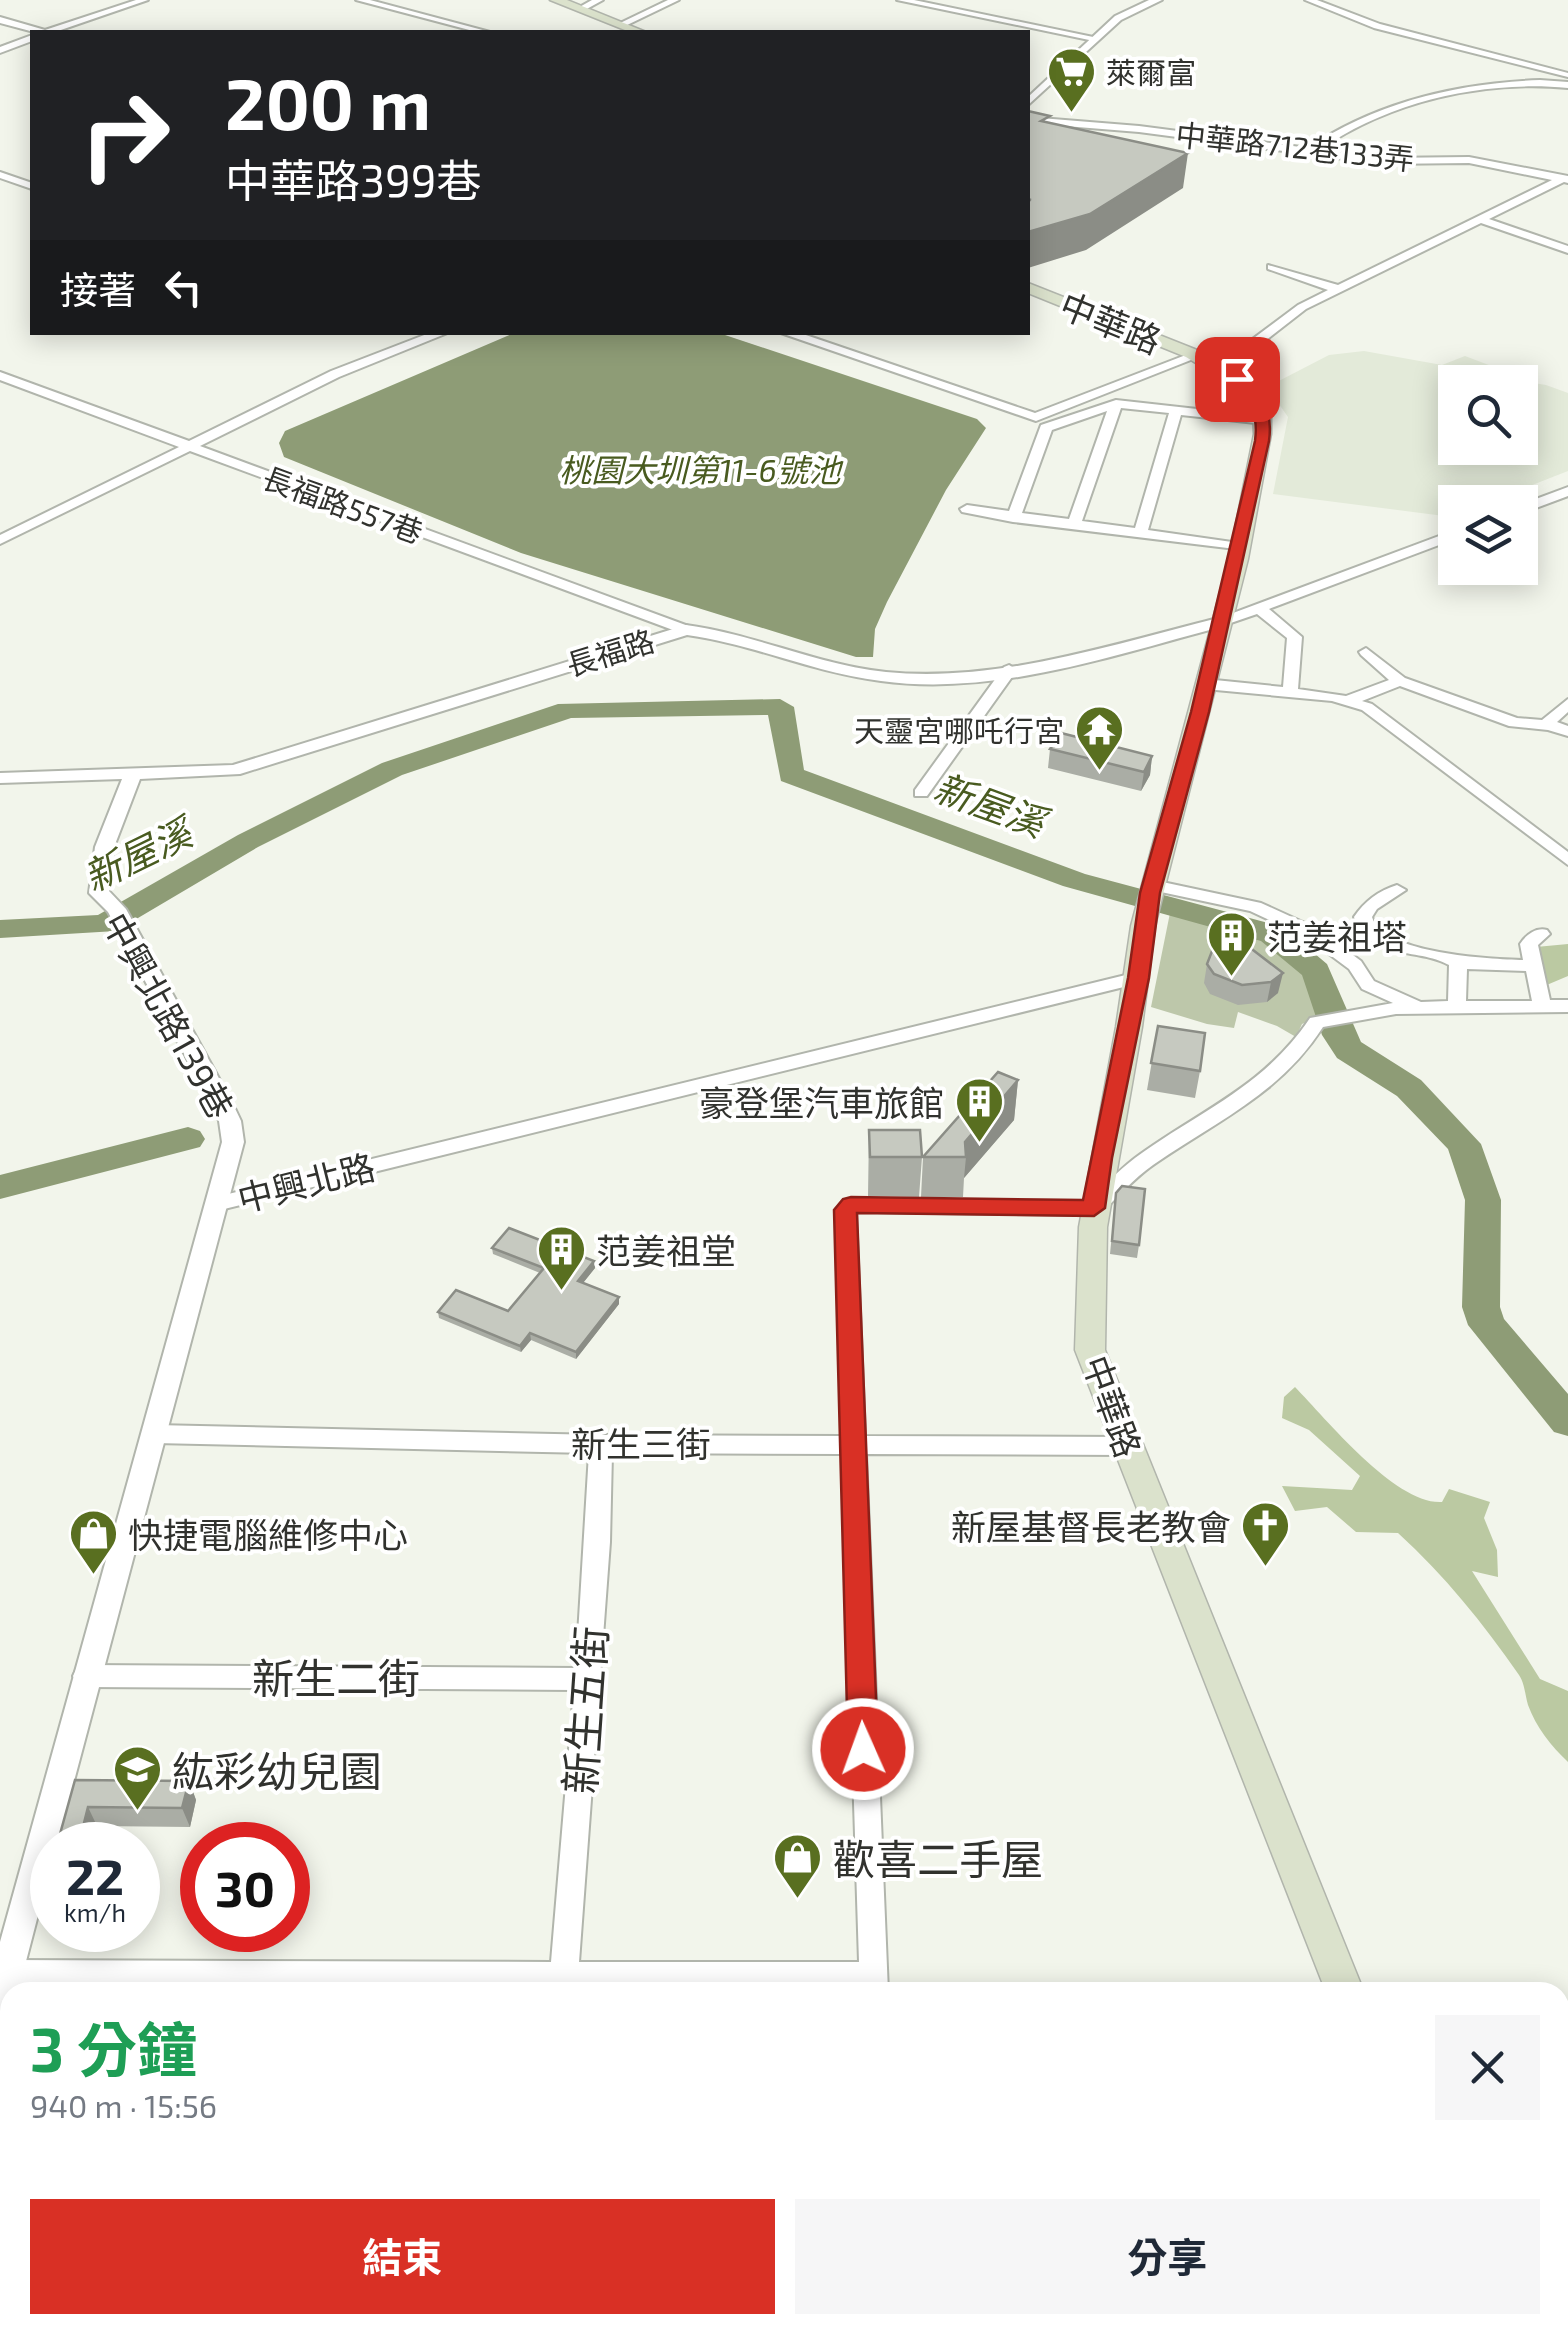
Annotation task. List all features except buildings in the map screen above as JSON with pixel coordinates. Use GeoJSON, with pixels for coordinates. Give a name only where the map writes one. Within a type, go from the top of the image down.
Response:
{"type":"FeatureCollection","features":[{"type":"Feature","properties":{"kind":"main road"},"geometry":{"type":"LineString","coordinates":[[556,0],[634,30]]}},
{"type":"Feature","properties":{"kind":"main road","name":"中華路"},"geometry":{"type":"LineString","coordinates":[[1030,289],[1202,360],[1237,379],[1255,397],[1265,420],[1222,622],[1150,896],[1138,978],[1100,1158],[1086,1301],[1090,1350],[1341,1982]]}},
{"type":"Feature","properties":{"kind":"street"},"geometry":{"type":"LineString","coordinates":[[51,30],[144,0]]}},
{"type":"Feature","properties":{"kind":"street"},"geometry":{"type":"LineString","coordinates":[[360,0],[478,30]]}},
{"type":"Feature","properties":{"kind":"street"},"geometry":{"type":"LineString","coordinates":[[580,10],[599,0]]}},
{"type":"Feature","properties":{"kind":"street"},"geometry":{"type":"LineString","coordinates":[[620,25],[676,0]]}},
{"type":"Feature","properties":{"kind":"street"},"geometry":{"type":"LineString","coordinates":[[901,0],[1094,38]]}},
{"type":"Feature","properties":{"kind":"street"},"geometry":{"type":"LineString","coordinates":[[1030,100],[1118,18],[1158,0]]}},
{"type":"Feature","properties":{"kind":"street"},"geometry":{"type":"LineString","coordinates":[[1310,0],[1377,26],[1568,76]]}},
{"type":"Feature","properties":{"kind":"street"},"geometry":{"type":"LineString","coordinates":[[0,20],[38,30]]}},
{"type":"Feature","properties":{"kind":"street"},"geometry":{"type":"LineString","coordinates":[[0,50],[30,39]]}},
{"type":"Feature","properties":{"kind":"street"},"geometry":{"type":"LineString","coordinates":[[1311,151],[1339,131],[1463,88],[1512,83],[1568,85]]}},
{"type":"Feature","properties":{"kind":"street","name":"中華路712巷133弄"},"geometry":{"type":"LineString","coordinates":[[1030,120],[1382,161],[1468,160],[1566,178]]}},
{"type":"Feature","properties":{"kind":"street"},"geometry":{"type":"LineString","coordinates":[[0,175],[30,185]]}},
{"type":"Feature","properties":{"kind":"street"},"geometry":{"type":"LineString","coordinates":[[793,335],[1036,416],[1202,360],[1243,352],[1302,306],[1566,178]]}},
{"type":"Feature","properties":{"kind":"street"},"geometry":{"type":"LineString","coordinates":[[1479,219],[1568,250]]}},
{"type":"Feature","properties":{"kind":"street"},"geometry":{"type":"LineString","coordinates":[[1272,267],[1338,289]]}},
{"type":"Feature","properties":{"kind":"street"},"geometry":{"type":"LineString","coordinates":[[0,540],[335,374],[436,335]]}},
{"type":"Feature","properties":{"kind":"street","name":"長福路557巷"},"geometry":{"type":"LineString","coordinates":[[0,376],[686,630]]}},
{"type":"Feature","properties":{"kind":"street"},"geometry":{"type":"LineString","coordinates":[[1012,518],[1046,428],[1116,404],[1265,420]]}},
{"type":"Feature","properties":{"kind":"street"},"geometry":{"type":"LineString","coordinates":[[1074,525],[1116,404]]}},
{"type":"Feature","properties":{"kind":"street"},"geometry":{"type":"LineString","coordinates":[[1140,533],[1176,410]]}},
{"type":"Feature","properties":{"kind":"street"},"geometry":{"type":"LineString","coordinates":[[1538,503],[1568,491]]}},
{"type":"Feature","properties":{"kind":"street"},"geometry":{"type":"LineString","coordinates":[[1552,498],[1568,506]]}},
{"type":"Feature","properties":{"kind":"street"},"geometry":{"type":"LineString","coordinates":[[968,509],[1238,547]]}},
{"type":"Feature","properties":{"kind":"street"},"geometry":{"type":"LineString","coordinates":[[1222,622],[1438,540]]}},
{"type":"Feature","properties":{"kind":"street"},"geometry":{"type":"LineString","coordinates":[[1260,608],[1296,637],[1290,695]]}},
{"type":"Feature","properties":{"kind":"street","name":"長福路"},"geometry":{"type":"LineString","coordinates":[[0,778],[234,770],[686,630],[725,635],[832,669],[937,679],[1008,670],[1222,622]]}},
{"type":"Feature","properties":{"kind":"street"},"geometry":{"type":"LineString","coordinates":[[1366,652],[1400,681],[1515,724],[1568,731]]}},
{"type":"Feature","properties":{"kind":"street"},"geometry":{"type":"LineString","coordinates":[[922,792],[1008,670]]}},
{"type":"Feature","properties":{"kind":"street"},"geometry":{"type":"LineString","coordinates":[[1350,700],[1400,681]]}},
{"type":"Feature","properties":{"kind":"street"},"geometry":{"type":"LineString","coordinates":[[1206,684],[1350,700],[1367,707],[1568,860]]}},
{"type":"Feature","properties":{"kind":"street"},"geometry":{"type":"LineString","coordinates":[[1545,725],[1568,704]]}},
{"type":"Feature","properties":{"kind":"street","name":"中興北路139巷"},"geometry":{"type":"LineString","coordinates":[[134,774],[103,850],[97,874],[99,893],[116,909],[230,1122],[233,1142],[216,1204]]}},
{"type":"Feature","properties":{"kind":"street"},"geometry":{"type":"LineString","coordinates":[[1397,890],[1370,905],[1364,918],[1366,927],[1386,944],[1448,957],[1458,964],[1531,966]]}},
{"type":"Feature","properties":{"kind":"street"},"geometry":{"type":"LineString","coordinates":[[1150,896],[1269,913],[1312,933],[1355,965],[1368,985],[1420,1008]]}},
{"type":"Feature","properties":{"kind":"street"},"geometry":{"type":"LineString","coordinates":[[1541,934],[1529,944],[1542,1006]]}},
{"type":"Feature","properties":{"kind":"street"},"geometry":{"type":"LineString","coordinates":[[1457,1007],[1458,964]]}},
{"type":"Feature","properties":{"kind":"street","name":"中興北路"},"geometry":{"type":"LineString","coordinates":[[4,1982],[216,1204],[1138,978]]}},
{"type":"Feature","properties":{"kind":"street"},"geometry":{"type":"LineString","coordinates":[[874,1982],[846,1210],[851,1205],[1094,1208],[1142,1163],[1240,1104],[1302,1048],[1317,1022],[1380,1010],[1568,1006]]}},
{"type":"Feature","properties":{"kind":"street","name":"新生三街"},"geometry":{"type":"LineString","coordinates":[[155,1434],[601,1444],[1128,1446]]}},
{"type":"Feature","properties":{"kind":"street","name":"新生五街"},"geometry":{"type":"LineString","coordinates":[[564,1976],[601,1444]]}},
{"type":"Feature","properties":{"kind":"street","name":"新生二街"},"geometry":{"type":"LineString","coordinates":[[86,1676],[586,1679]]}},
{"type":"Feature","properties":{"kind":"street"},"geometry":{"type":"LineString","coordinates":[[227,1982],[564,1976],[796,1982]]}},
{"type":"Feature","properties":{"kind":"shaded area"},"geometry":{"type":"Polygon","coordinates":[[[1364,351],[1442,365],[1438,365],[1438,465],[1538,465],[1538,384],[1546,385],[1568,393],[1568,471],[1532,485],[1438,485],[1438,515],[1273,494],[1288,417],[1267,387],[1329,355],[1364,351]]]}},
{"type":"Feature","properties":{"kind":"shaded area"},"geometry":{"type":"Polygon","coordinates":[[[1465,356],[1489,365],[1442,365],[1465,356]]]}},
{"type":"Feature","properties":{"kind":"shaded area"},"geometry":{"type":"Polygon","coordinates":[[[1170,913],[1245,930],[1287,951],[1316,988],[1323,1015],[1302,1024],[1296,1037],[1238,1012],[1234,1028],[1151,1007],[1170,913]]]}},
{"type":"Feature","properties":{"kind":"shaded area"},"geometry":{"type":"Polygon","coordinates":[[[1568,944],[1568,976],[1542,987],[1536,947],[1568,944]]]}},
{"type":"Feature","properties":{"kind":"shaded area"},"geometry":{"type":"Polygon","coordinates":[[[1295,1387],[1363,1458],[1404,1490],[1442,1502],[1449,1489],[1490,1502],[1484,1518],[1497,1550],[1498,1577],[1472,1571],[1540,1679],[1568,1691],[1568,1762],[1540,1728],[1528,1705],[1521,1678],[1492,1637],[1398,1533],[1356,1532],[1327,1507],[1295,1511],[1282,1486],[1352,1490],[1360,1476],[1309,1430],[1282,1418],[1284,1397],[1295,1387]]]}},
{"type":"Feature","properties":{"kind":"water","name":"桃園大圳第11-6號池"},"geometry":{"type":"Polygon","coordinates":[[[509,335],[725,335],[977,419],[986,428],[946,490],[887,602],[875,629],[873,657],[856,657],[521,553],[284,457],[279,443],[285,431],[509,335]]]}},
{"type":"Feature","properties":{"kind":"waterway","name":"新屋溪"},"geometry":{"type":"LineString","coordinates":[[0,929],[105,924],[248,841],[392,769],[568,710],[780,707],[791,775],[1074,880],[1272,934],[1316,971],[1338,1035],[1349,1050],[1409,1088],[1464,1144],[1483,1200],[1481,1307],[1487,1325],[1568,1421]]}},
{"type":"Feature","properties":{"kind":"waterway"},"geometry":{"type":"LineString","coordinates":[[0,1187],[188,1139]]}},
{"type":"Feature","properties":{"kind":"place","name":"萊爾富"},"geometry":{"type":"Point","coordinates":[1071,114]}},
{"type":"Feature","properties":{"kind":"place","name":"天靈宮哪吒行宮"},"geometry":{"type":"Point","coordinates":[1099,772]}},
{"type":"Feature","properties":{"kind":"place","name":"范姜祖塔"},"geometry":{"type":"Point","coordinates":[1232,978]}},
{"type":"Feature","properties":{"kind":"place","name":"豪登堡汽車旅館"},"geometry":{"type":"Point","coordinates":[979,1144]}},
{"type":"Feature","properties":{"kind":"place","name":"范姜祖堂"},"geometry":{"type":"Point","coordinates":[561,1292]}},
{"type":"Feature","properties":{"kind":"place","name":"新屋基督長老教會"},"geometry":{"type":"Point","coordinates":[1266,1568]}},
{"type":"Feature","properties":{"kind":"place","name":"快捷電腦維修中心"},"geometry":{"type":"Point","coordinates":[93,1576]}},
{"type":"Feature","properties":{"kind":"place","name":"紘彩幼兒園"},"geometry":{"type":"Point","coordinates":[137,1812]}},
{"type":"Feature","properties":{"kind":"place","name":"歡喜二手屋"},"geometry":{"type":"Point","coordinates":[798,1900]}},
{"type":"Feature","properties":{"kind":"route"},"geometry":{"type":"LineString","coordinates":[[863,1749],[846,1210],[851,1205],[917,1204],[1094,1208],[1100,1158],[1138,978],[1150,893],[1200,712],[1262,441],[1262,406],[1237,379]]}}]}
